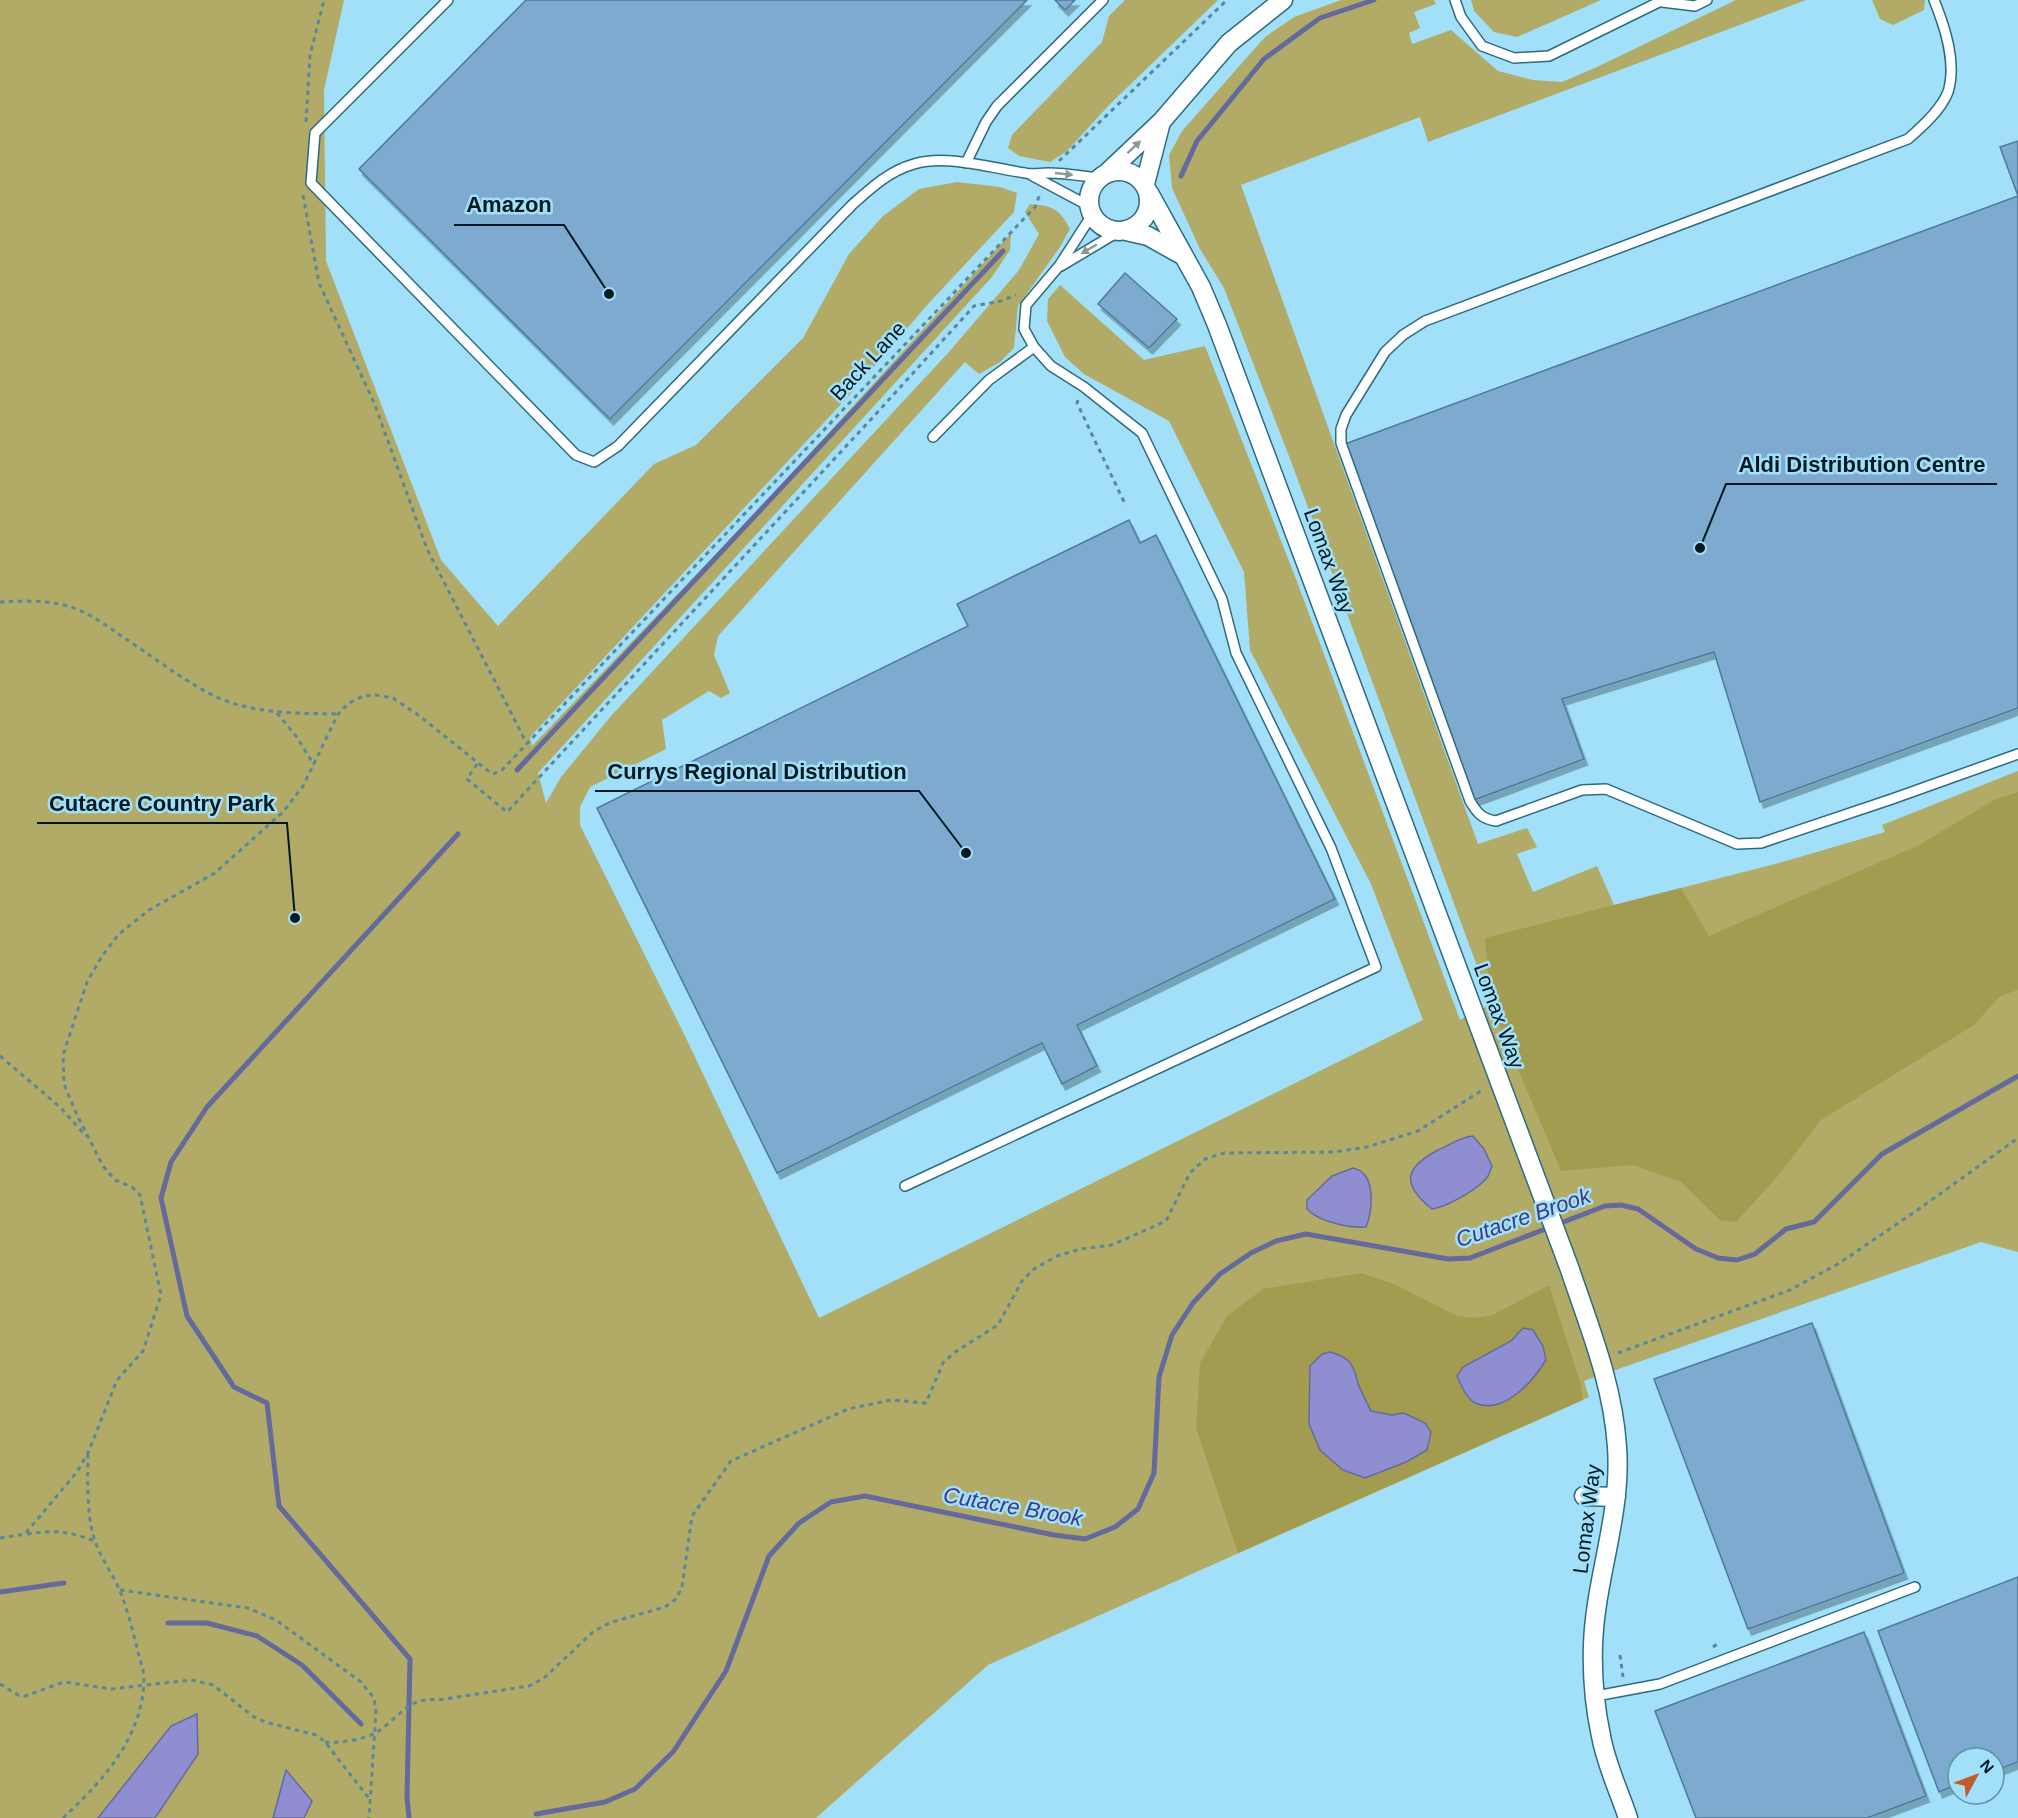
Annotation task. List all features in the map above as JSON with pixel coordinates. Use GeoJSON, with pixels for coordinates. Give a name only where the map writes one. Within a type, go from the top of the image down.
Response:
{"type":"FeatureCollection","features":[{"type":"Feature","properties":{"kind":"street"},"geometry":{"type":"LineString","coordinates":[[1182,255],[1148,236],[1103,227],[1090,210],[1089,195],[1092,186],[1161,122],[1229,43],[1283,0]]}},
{"type":"Feature","properties":{"kind":"street"},"geometry":{"type":"LineString","coordinates":[[1122,231],[1135,228],[1148,213],[1150,203],[1147,189],[1161,122]]}},
{"type":"Feature","properties":{"kind":"street"},"geometry":{"type":"LineString","coordinates":[[1103,176],[1118,170],[1128,172],[1137,176],[1147,189]]}},
{"type":"Feature","properties":{"kind":"street","name":"Lomax Way"},"geometry":{"type":"LineString","coordinates":[[1147,189],[1201,287],[1217,325],[1569,1267],[1607,1381],[1617,1448],[1616,1497],[1593,1645],[1601,1736],[1628,1818]]}},
{"type":"Feature","properties":{"kind":"street"},"geometry":{"type":"LineString","coordinates":[[1584,1496],[1616,1497]]}},
{"type":"Feature","properties":{"kind":"lane"},"geometry":{"type":"LineString","coordinates":[[447,0],[315,133],[310,183],[576,455],[594,462],[618,446],[852,205],[875,184],[895,172],[915,164],[933,162],[966,163],[1046,178],[1103,176]]}},
{"type":"Feature","properties":{"kind":"lane"},"geometry":{"type":"LineString","coordinates":[[966,163],[986,122],[997,106],[1103,0]]}},
{"type":"Feature","properties":{"kind":"lane"},"geometry":{"type":"LineString","coordinates":[[1455,0],[1461,17],[1482,46],[1514,58],[1549,56],[1662,1],[1695,6],[1707,0]]}},
{"type":"Feature","properties":{"kind":"lane"},"geometry":{"type":"LineString","coordinates":[[1934,0],[1943,22],[1952,58],[1947,93],[1929,121],[1908,139],[1425,321],[1403,335],[1384,352],[1346,415],[1341,429],[1341,443],[1470,801],[1477,813],[1485,820],[1496,821],[1582,790],[1606,789],[1737,844],[1761,843],[2018,754]]}},
{"type":"Feature","properties":{"kind":"lane"},"geometry":{"type":"LineString","coordinates":[[905,1186],[1376,967],[1330,848],[1236,653],[1222,599],[1142,433],[1084,387],[1051,366],[1034,348],[1024,329],[1026,305],[1059,266],[1090,210],[1046,178]]}},
{"type":"Feature","properties":{"kind":"lane"},"geometry":{"type":"LineString","coordinates":[[1059,266],[1122,231]]}},
{"type":"Feature","properties":{"kind":"lane"},"geometry":{"type":"LineString","coordinates":[[933,437],[989,380],[1034,348]]}},
{"type":"Feature","properties":{"kind":"lane"},"geometry":{"type":"LineString","coordinates":[[1596,1696],[1660,1684],[1915,1587]]}},
{"type":"Feature","properties":{"kind":"path"},"geometry":{"type":"LineString","coordinates":[[306,124],[310,54],[324,0]]}},
{"type":"Feature","properties":{"kind":"path","name":"Back Lane"},"geometry":{"type":"LineString","coordinates":[[477,764],[497,773],[527,744],[1035,207],[1046,178],[1227,0]]}},
{"type":"Feature","properties":{"kind":"path"},"geometry":{"type":"LineString","coordinates":[[304,186],[303,196],[319,283],[375,405],[427,549],[527,744]]}},
{"type":"Feature","properties":{"kind":"path"},"geometry":{"type":"LineString","coordinates":[[25,1534],[77,1472],[88,1453],[117,1380],[143,1351],[161,1295],[140,1195],[132,1187],[115,1180],[103,1166],[63,1084],[63,1055],[87,982],[102,956],[119,934],[149,910],[215,873],[283,812],[303,786],[338,714],[349,703],[363,696],[376,695],[393,698],[417,714],[477,764],[467,779],[507,812],[974,306],[1001,301],[1018,294]]}},
{"type":"Feature","properties":{"kind":"path"},"geometry":{"type":"LineString","coordinates":[[1084,387],[1077,403],[1126,506]]}},
{"type":"Feature","properties":{"kind":"path"},"geometry":{"type":"LineString","coordinates":[[0,602],[60,604],[93,616],[175,672],[219,698],[255,710],[277,713],[338,714]]}},
{"type":"Feature","properties":{"kind":"path"},"geometry":{"type":"LineString","coordinates":[[277,713],[296,736],[314,765]]}},
{"type":"Feature","properties":{"kind":"path"},"geometry":{"type":"LineString","coordinates":[[0,1056],[60,1107],[89,1140]]}},
{"type":"Feature","properties":{"kind":"path"},"geometry":{"type":"LineString","coordinates":[[325,1742],[338,1742],[375,1733],[416,1701],[438,1700],[529,1686],[544,1678],[594,1631],[612,1622],[665,1607],[676,1599],[682,1587],[692,1516],[731,1461],[848,1409],[891,1400],[926,1403],[943,1363],[955,1352],[998,1325],[1022,1281],[1034,1269],[1057,1256],[1081,1249],[1112,1245],[1166,1221],[1190,1173],[1205,1159],[1224,1153],[1334,1152],[1367,1147],[1418,1131],[1489,1086]]}},
{"type":"Feature","properties":{"kind":"path"},"geometry":{"type":"LineString","coordinates":[[1618,1353],[1790,1290],[1848,1257],[2018,1138]]}},
{"type":"Feature","properties":{"kind":"path"},"geometry":{"type":"LineString","coordinates":[[63,1818],[86,1797],[114,1765],[133,1731],[142,1702],[144,1686],[140,1660],[120,1590],[95,1541],[91,1518],[88,1453]]}},
{"type":"Feature","properties":{"kind":"path"},"geometry":{"type":"LineString","coordinates":[[0,1538],[50,1531],[73,1533],[95,1541]]}},
{"type":"Feature","properties":{"kind":"path"},"geometry":{"type":"LineString","coordinates":[[120,1590],[248,1608],[276,1620],[361,1682],[374,1698],[376,1711],[369,1818]]}},
{"type":"Feature","properties":{"kind":"path"},"geometry":{"type":"LineString","coordinates":[[1713,1647],[1720,1642]]}},
{"type":"Feature","properties":{"kind":"path"},"geometry":{"type":"LineString","coordinates":[[1620,1655],[1625,1691]]}},
{"type":"Feature","properties":{"kind":"path"},"geometry":{"type":"LineString","coordinates":[[0,1684],[18,1695],[25,1696],[64,1682],[112,1689],[191,1680],[213,1685],[254,1717],[316,1735],[325,1742],[371,1801]]}},
{"type":"Feature","properties":{"kind":"shaded area"},"geometry":{"type":"Polygon","coordinates":[[[0,0],[344,0],[324,90],[326,261],[441,560],[498,626],[654,464],[696,445],[803,338],[849,254],[883,216],[919,189],[957,182],[1000,187],[1017,193],[1014,212],[929,303],[844,401],[530,737],[532,746],[759,509],[1011,233],[1010,250],[992,277],[538,773],[546,803],[561,777],[611,716],[948,353],[1019,270],[1039,234],[1025,212],[1030,204],[1054,209],[1066,222],[1070,229],[1060,247],[1018,306],[1014,348],[1000,362],[979,374],[965,362],[718,636],[714,655],[730,693],[721,698],[709,691],[662,720],[666,749],[590,787],[580,807],[580,825],[685,1036],[819,1318],[1423,1020],[1371,884],[1250,650],[1244,572],[1169,421],[1084,374],[1065,357],[1047,321],[1048,299],[1060,285],[1144,360],[1205,346],[1296,579],[1460,1020],[1491,1004],[1292,464],[1224,288],[1200,249],[1172,188],[1169,155],[1182,131],[1265,37],[1294,17],[1341,0],[1434,0],[1436,4],[1414,12],[1420,28],[1409,33],[1412,44],[1451,30],[1498,71],[1533,80],[1562,82],[1736,0],[1806,0],[1428,142],[1420,117],[1241,185],[1478,844],[1527,828],[1537,847],[1517,854],[1533,892],[1597,866],[1614,905],[1779,863],[1885,832],[1882,825],[2018,771],[2018,1252],[1981,1242],[1584,1381],[1589,1397],[988,1665],[816,1818],[0,1818],[0,0]]]}},
{"type":"Feature","properties":{"kind":"shaded area"},"geometry":{"type":"Polygon","coordinates":[[[1125,0],[1218,0],[1110,104],[1067,151],[1050,162],[1019,156],[1008,148],[1012,135],[1102,42],[1109,16],[1125,0]]]}},
{"type":"Feature","properties":{"kind":"shaded area"},"geometry":{"type":"Polygon","coordinates":[[[1471,0],[1601,0],[1517,37],[1494,32],[1474,11],[1471,0]]]}},
{"type":"Feature","properties":{"kind":"shaded area"},"geometry":{"type":"Polygon","coordinates":[[[1872,0],[1925,0],[1924,10],[1893,25],[1880,19],[1872,0]]]}},
{"type":"Feature","properties":{"kind":"shaded area"},"geometry":{"type":"Polygon","coordinates":[[[2018,792],[2018,990],[2000,996],[1974,1025],[1821,1120],[1777,1177],[1736,1222],[1720,1220],[1681,1182],[1633,1165],[1561,1171],[1491,1005],[1485,938],[1681,888],[1709,936],[1917,846],[1994,800],[2018,792]]]}},
{"type":"Feature","properties":{"kind":"shaded area"},"geometry":{"type":"Polygon","coordinates":[[[1361,1273],[1394,1284],[1457,1316],[1474,1318],[1493,1315],[1549,1285],[1580,1382],[1583,1400],[1238,1553],[1196,1428],[1200,1363],[1227,1316],[1263,1289],[1361,1273]]]}},
{"type":"Feature","properties":{"kind":"water"},"geometry":{"type":"Polygon","coordinates":[[[1473,1136],[1484,1149],[1492,1166],[1488,1176],[1461,1197],[1432,1209],[1415,1192],[1411,1184],[1413,1170],[1418,1163],[1438,1150],[1473,1136]]]}},
{"type":"Feature","properties":{"kind":"water"},"geometry":{"type":"Polygon","coordinates":[[[1353,1168],[1366,1177],[1371,1191],[1370,1214],[1366,1227],[1335,1223],[1312,1214],[1307,1209],[1307,1200],[1332,1176],[1353,1168]]]}},
{"type":"Feature","properties":{"kind":"water"},"geometry":{"type":"Polygon","coordinates":[[[1523,1328],[1533,1330],[1543,1346],[1546,1360],[1525,1386],[1506,1401],[1486,1406],[1472,1401],[1466,1395],[1457,1376],[1463,1367],[1511,1341],[1523,1328]]]}},
{"type":"Feature","properties":{"kind":"water"},"geometry":{"type":"Polygon","coordinates":[[[1330,1352],[1347,1359],[1350,1363],[1371,1411],[1392,1415],[1404,1413],[1425,1423],[1431,1432],[1427,1450],[1406,1462],[1365,1478],[1343,1470],[1320,1450],[1309,1424],[1310,1366],[1322,1354],[1330,1352]]]}},
{"type":"Feature","properties":{"kind":"water"},"geometry":{"type":"Polygon","coordinates":[[[197,1714],[198,1754],[155,1818],[98,1818],[171,1726],[197,1714]]]}},
{"type":"Feature","properties":{"kind":"water"},"geometry":{"type":"Polygon","coordinates":[[[286,1770],[312,1801],[304,1818],[273,1818],[286,1770]]]}},
{"type":"Feature","properties":{"kind":"building"},"geometry":{"type":"Polygon","coordinates":[[[526,0],[1027,0],[610,419],[359,169],[526,0]]]}},
{"type":"Feature","properties":{"kind":"building"},"geometry":{"type":"Polygon","coordinates":[[[1055,0],[1075,0],[1065,10],[1055,0]]]}},
{"type":"Feature","properties":{"kind":"building"},"geometry":{"type":"Polygon","coordinates":[[[2018,141],[2018,196],[2000,147],[2018,141]]]}},
{"type":"Feature","properties":{"kind":"building"},"geometry":{"type":"Polygon","coordinates":[[[2018,196],[2018,708],[1760,802],[1714,652],[1562,699],[1584,759],[1474,800],[1345,444],[2018,196]]]}},
{"type":"Feature","properties":{"kind":"building"},"geometry":{"type":"Polygon","coordinates":[[[1125,273],[1177,319],[1149,348],[1098,304],[1125,273]]]}},
{"type":"Feature","properties":{"kind":"building"},"geometry":{"type":"Polygon","coordinates":[[[1129,520],[1140,543],[1156,535],[1335,899],[1077,1025],[1097,1066],[1062,1084],[1042,1043],[777,1173],[597,808],[968,626],[957,604],[1129,520]]]}},
{"type":"Feature","properties":{"kind":"building"},"geometry":{"type":"Polygon","coordinates":[[[1812,1323],[1904,1573],[1748,1629],[1654,1379],[1812,1323]]]}},
{"type":"Feature","properties":{"kind":"building"},"geometry":{"type":"Polygon","coordinates":[[[2018,1577],[2018,1762],[2006,1766],[2006,1746],[1946,1746],[1946,1789],[1939,1792],[1878,1631],[2018,1577]]]}},
{"type":"Feature","properties":{"kind":"building"},"geometry":{"type":"Polygon","coordinates":[[[1864,1632],[1926,1796],[1867,1818],[1696,1818],[1655,1711],[1864,1632]]]}},
{"type":"Feature","properties":{"kind":"waterway"},"geometry":{"type":"LineString","coordinates":[[1181,176],[1197,141],[1264,59],[1320,18],[1374,0]]}},
{"type":"Feature","properties":{"kind":"waterway"},"geometry":{"type":"LineString","coordinates":[[517,770],[1003,251]]}},
{"type":"Feature","properties":{"kind":"waterway"},"geometry":{"type":"LineString","coordinates":[[409,1818],[407,1797],[410,1659],[279,1506],[267,1403],[234,1387],[187,1316],[161,1198],[171,1162],[207,1107],[458,834]]}},
{"type":"Feature","properties":{"kind":"waterway","name":"Cutacre Brook"},"geometry":{"type":"LineString","coordinates":[[536,1814],[605,1802],[635,1789],[673,1752],[726,1671],[769,1556],[799,1523],[831,1502],[865,1496],[1054,1535],[1085,1539],[1115,1527],[1138,1509],[1154,1473],[1159,1377],[1172,1335],[1193,1303],[1220,1274],[1251,1253],[1276,1241],[1306,1234],[1448,1259],[1470,1258],[1605,1206],[1621,1205],[1638,1209],[1696,1249],[1718,1258],[1737,1260],[1755,1254],[1786,1229],[1814,1222],[1882,1154],[2018,1076]]}},
{"type":"Feature","properties":{"kind":"waterway","name":"Cutacre Brook"},"geometry":{"type":"LineString","coordinates":[[0,1592],[64,1583]]}},
{"type":"Feature","properties":{"kind":"waterway","name":"Cutacre Brook"},"geometry":{"type":"LineString","coordinates":[[168,1623],[207,1623],[257,1636],[302,1665],[361,1724]]}},
{"type":"Feature","properties":{"kind":"place","name":"Amazon"},"geometry":{"type":"Point","coordinates":[609,294]}},
{"type":"Feature","properties":{"kind":"place","name":"Aldi Distribution Centre"},"geometry":{"type":"Point","coordinates":[1700,548]}},
{"type":"Feature","properties":{"kind":"place","name":"Currys Regional Distribution"},"geometry":{"type":"Point","coordinates":[966,853]}},
{"type":"Feature","properties":{"kind":"place","name":"Cutacre Country Park"},"geometry":{"type":"Point","coordinates":[295,918]}}]}
